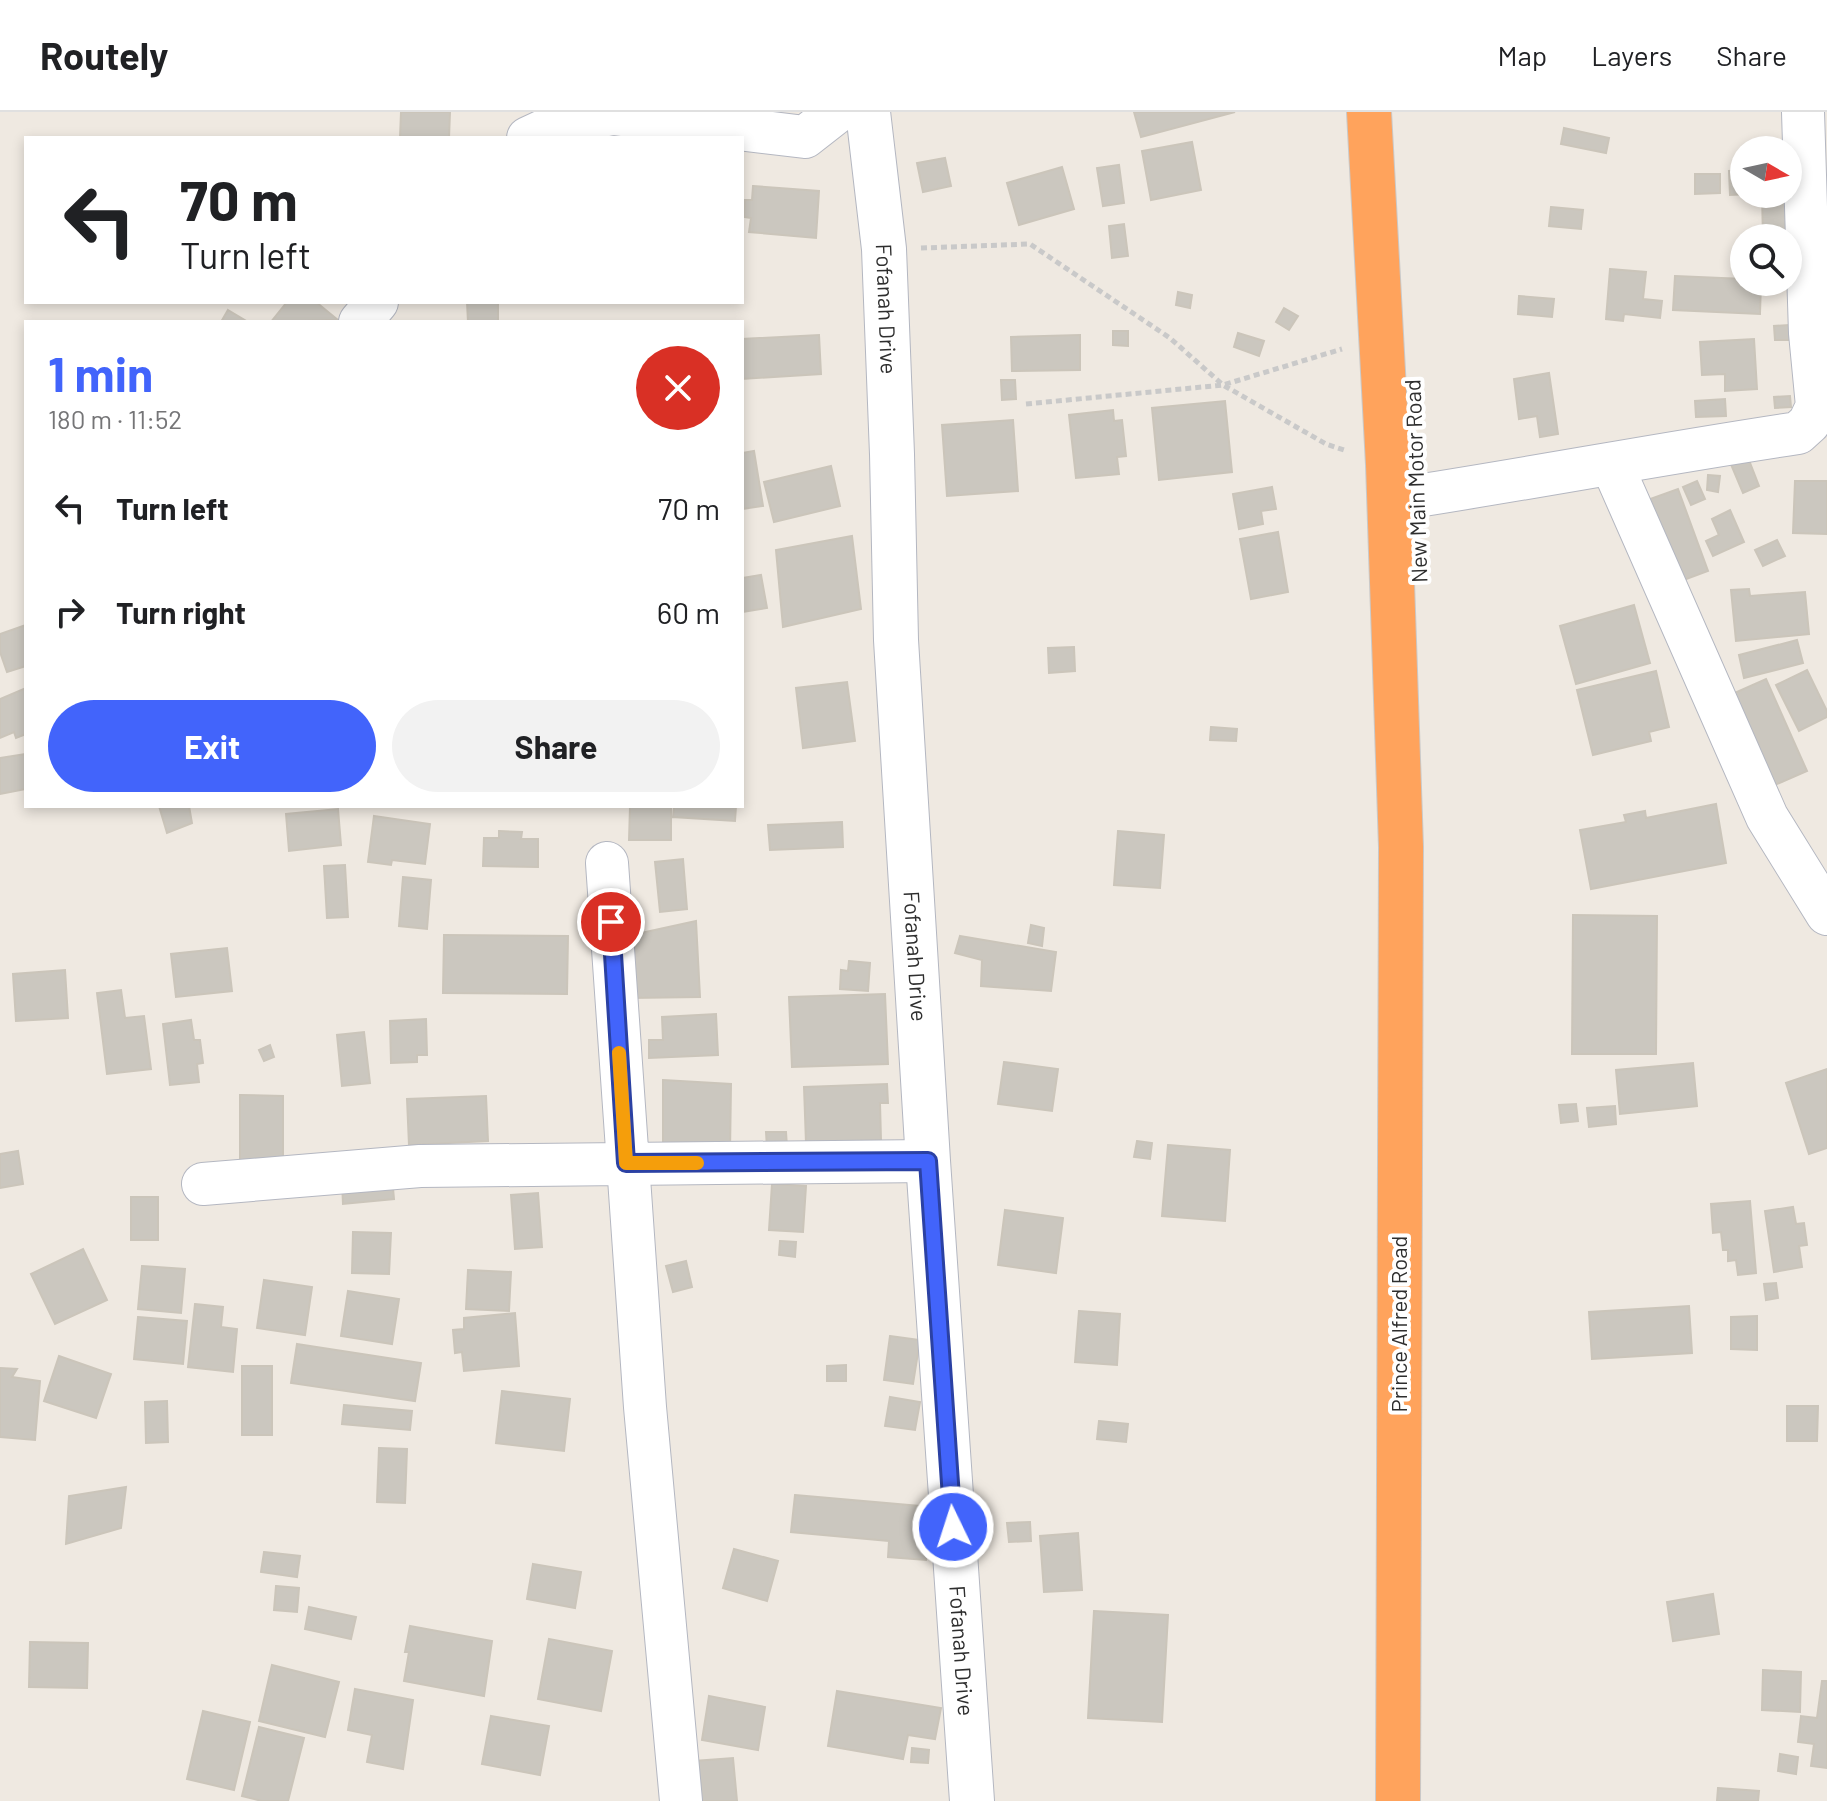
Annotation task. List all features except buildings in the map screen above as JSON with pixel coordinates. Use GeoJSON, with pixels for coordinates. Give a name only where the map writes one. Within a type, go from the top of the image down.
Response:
{"type":"FeatureCollection","features":[{"type":"Feature","properties":{"kind":"highway","name":"New Main Motor Road"},"geometry":{"type":"LineString","coordinates":[[1369,112],[1388,464],[1416,848]]}},
{"type":"Feature","properties":{"kind":"highway","name":"New Main Motor Road"},"geometry":{"type":"LineString","coordinates":[[1399,112],[1417,496],[1416,848]]}},
{"type":"Feature","properties":{"kind":"highway","name":"Prince Alfred Road"},"geometry":{"type":"LineString","coordinates":[[1398,1801],[1416,848]]}},
{"type":"Feature","properties":{"kind":"highway","name":"Prince Alfred Road"},"geometry":{"type":"LineString","coordinates":[[1416,848],[1427,1801]]}},
{"type":"Feature","properties":{"kind":"street"},"geometry":{"type":"LineString","coordinates":[[532,136],[556,125],[613,114],[805,137],[837,112]]}},
{"type":"Feature","properties":{"kind":"street","name":"Fofanah Drive"},"geometry":{"type":"LineString","coordinates":[[868,112],[884,249],[896,640],[972,1801]]}},
{"type":"Feature","properties":{"kind":"street"},"geometry":{"type":"LineString","coordinates":[[1417,496],[1798,433],[1809,423],[1817,406],[1810,333],[1803,112]]}},
{"type":"Feature","properties":{"kind":"street"},"geometry":{"type":"LineString","coordinates":[[362,320],[375,304]]}},
{"type":"Feature","properties":{"kind":"street"},"geometry":{"type":"LineString","coordinates":[[1612,465],[1767,817],[1827,914]]}},
{"type":"Feature","properties":{"kind":"street"},"geometry":{"type":"LineString","coordinates":[[607,863],[645,1407],[681,1801]]}},
{"type":"Feature","properties":{"kind":"street"},"geometry":{"type":"LineString","coordinates":[[203,1184],[420,1166],[928,1161]]}},
{"type":"Feature","properties":{"kind":"path"},"geometry":{"type":"LineString","coordinates":[[884,249],[1030,244],[1170,338],[1223,385],[1326,444],[1388,464]]}},
{"type":"Feature","properties":{"kind":"path"},"geometry":{"type":"LineString","coordinates":[[1026,404],[1223,385],[1381,337]]}},
{"type":"Feature","properties":{"kind":"slow traffic"},"geometry":{"type":"LineString","coordinates":[[619,1053],[626,1163],[697,1163]]}},
{"type":"Feature","properties":{"kind":"route"},"geometry":{"type":"LineString","coordinates":[[611,922],[626,1163],[928,1161],[953,1527]]}}]}
